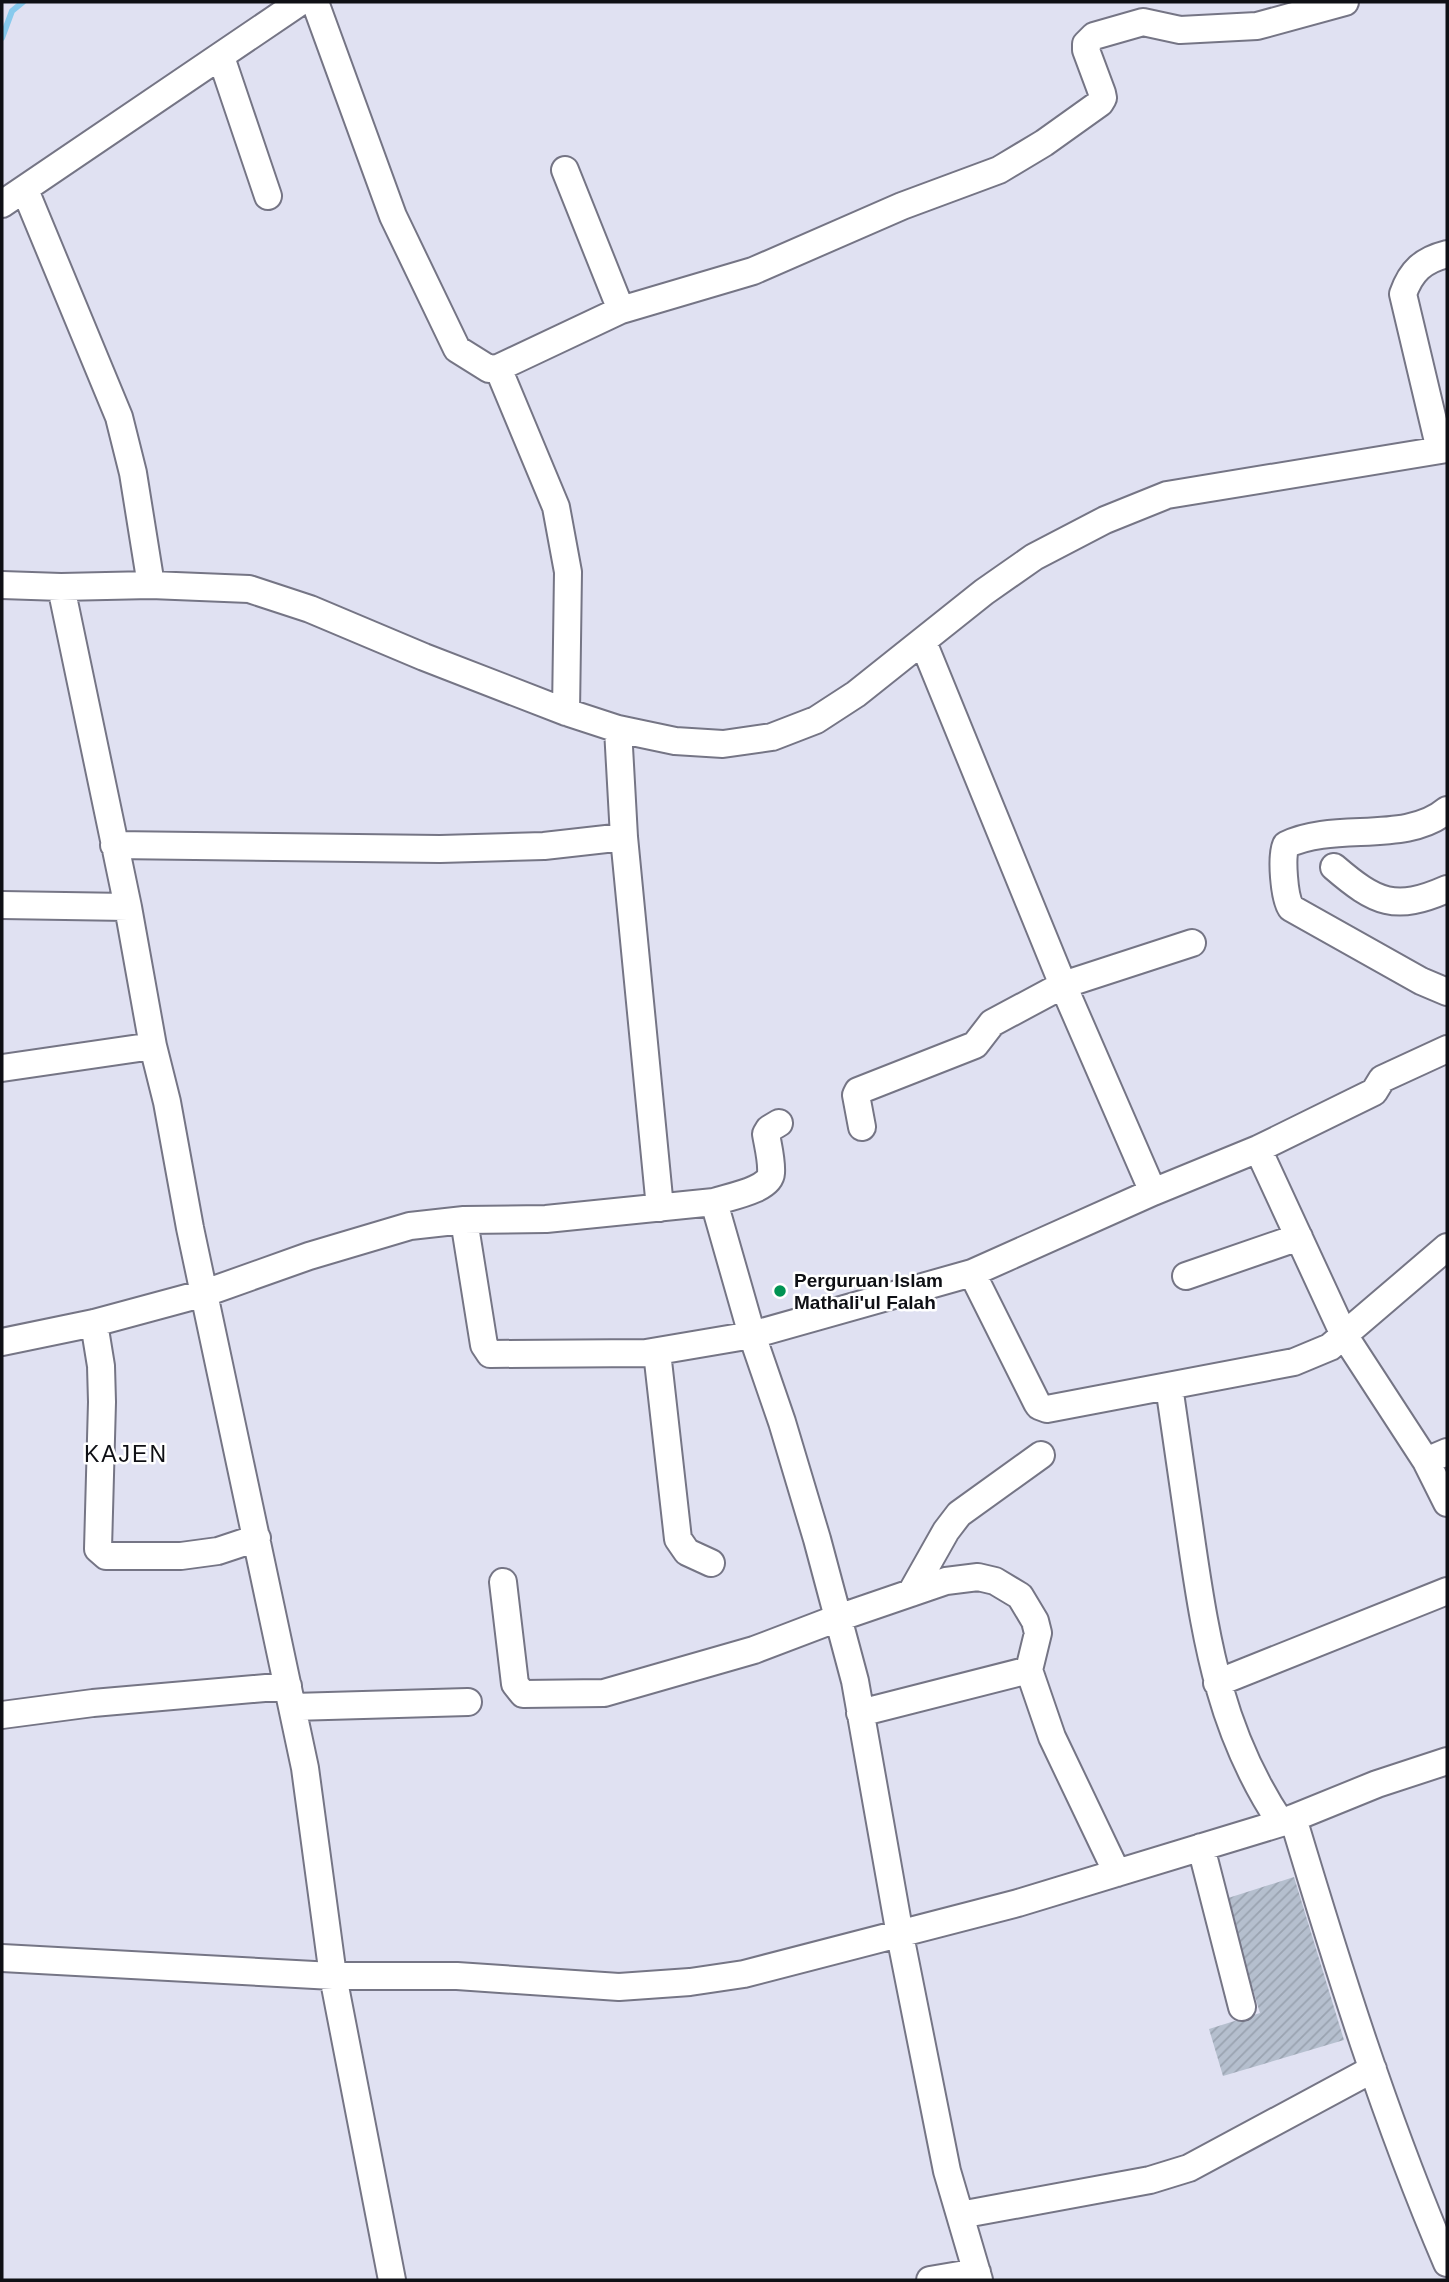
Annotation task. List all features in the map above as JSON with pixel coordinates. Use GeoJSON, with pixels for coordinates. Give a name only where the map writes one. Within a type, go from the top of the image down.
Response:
{"type":"FeatureCollection","features":[{"type":"Feature","properties":{"kind":"street"},"geometry":{"type":"LineString","coordinates":[[2,204],[300,2]]}},
{"type":"Feature","properties":{"kind":"street"},"geometry":{"type":"LineString","coordinates":[[315,2],[393,216],[457,349],[482,367],[498,368],[621,310],[753,271],[902,206],[999,170],[1045,143],[1100,103],[1102,93],[1086,50],[1086,44],[1094,36],[1143,22],[1180,30],[1256,26],[1345,2]]}},
{"type":"Feature","properties":{"kind":"street"},"geometry":{"type":"LineString","coordinates":[[221,57],[268,197]]}},
{"type":"Feature","properties":{"kind":"street"},"geometry":{"type":"LineString","coordinates":[[565,170],[621,310]]}},
{"type":"Feature","properties":{"kind":"street"},"geometry":{"type":"LineString","coordinates":[[25,190],[119,417],[133,473],[151,585]]}},
{"type":"Feature","properties":{"kind":"street"},"geometry":{"type":"LineString","coordinates":[[2,585],[151,585],[249,589],[310,609],[424,657],[566,712],[618,729],[675,741],[723,744],[772,737],[816,720],[856,694],[984,592],[1034,557],[1105,520],[1167,495],[1444,449],[1403,294],[1409,277],[1424,262],[1447,254]]}},
{"type":"Feature","properties":{"kind":"street"},"geometry":{"type":"LineString","coordinates":[[498,368],[556,507],[568,572],[566,712]]}},
{"type":"Feature","properties":{"kind":"street"},"geometry":{"type":"LineString","coordinates":[[61,587],[128,906],[153,1046],[167,1102],[227,1409],[291,1696],[305,1768],[333,1976],[392,2280]]}},
{"type":"Feature","properties":{"kind":"street"},"geometry":{"type":"LineString","coordinates":[[923,642],[1063,985],[1153,1192]]}},
{"type":"Feature","properties":{"kind":"street"},"geometry":{"type":"LineString","coordinates":[[618,729],[624,837],[660,1208]]}},
{"type":"Feature","properties":{"kind":"street"},"geometry":{"type":"LineString","coordinates":[[1443,814],[1414,828],[1361,830],[1299,839],[1286,845],[1283,853],[1286,895],[1291,908],[1421,981],[1447,992]]}},
{"type":"Feature","properties":{"kind":"street"},"geometry":{"type":"LineString","coordinates":[[114,845],[440,849],[544,846],[624,837]]}},
{"type":"Feature","properties":{"kind":"street"},"geometry":{"type":"LineString","coordinates":[[1334,867],[1357,886],[1398,904],[1447,889]]}},
{"type":"Feature","properties":{"kind":"street"},"geometry":{"type":"LineString","coordinates":[[2,905],[128,906]]}},
{"type":"Feature","properties":{"kind":"street"},"geometry":{"type":"LineString","coordinates":[[862,1127],[856,1095],[858,1091],[975,1045],[992,1023],[1063,985],[1192,943]]}},
{"type":"Feature","properties":{"kind":"street"},"geometry":{"type":"LineString","coordinates":[[2,1068],[153,1046]]}},
{"type":"Feature","properties":{"kind":"street"},"geometry":{"type":"LineString","coordinates":[[464,1220],[484,1345],[490,1354],[657,1352],[752,1335],[972,1273],[1153,1192],[1258,1149],[1378,1090],[1382,1079],[1447,1049]]}},
{"type":"Feature","properties":{"kind":"street"},"geometry":{"type":"LineString","coordinates":[[2,1342],[94,1323],[205,1293],[309,1256],[410,1226],[464,1220],[545,1219],[714,1202],[758,1188],[767,1182],[771,1172],[766,1134],[769,1129],[779,1124]]}},
{"type":"Feature","properties":{"kind":"street"},"geometry":{"type":"LineString","coordinates":[[1258,1149],[1344,1335],[1437,1457],[1447,1503]]}},
{"type":"Feature","properties":{"kind":"street"},"geometry":{"type":"LineString","coordinates":[[714,1202],[752,1335],[782,1422],[855,1681],[900,1935],[947,2171],[978,2276],[930,2280]]}},
{"type":"Feature","properties":{"kind":"street"},"geometry":{"type":"LineString","coordinates":[[1186,1276],[1299,1237]]}},
{"type":"Feature","properties":{"kind":"street"},"geometry":{"type":"LineString","coordinates":[[972,1273],[1039,1406],[1048,1409],[1294,1362],[1330,1347],[1447,1247]]}},
{"type":"Feature","properties":{"kind":"street"},"geometry":{"type":"LineString","coordinates":[[94,1323],[101,1390],[98,1549],[106,1556],[181,1556],[218,1551],[257,1538]]}},
{"type":"Feature","properties":{"kind":"street"},"geometry":{"type":"LineString","coordinates":[[657,1352],[678,1539],[687,1552],[711,1563]]}},
{"type":"Feature","properties":{"kind":"street"},"geometry":{"type":"LineString","coordinates":[[1169,1386],[1204,1626],[1217,1683],[1234,1735],[1253,1777],[1287,1821],[1408,2167],[1447,2263]]}},
{"type":"Feature","properties":{"kind":"street"},"geometry":{"type":"LineString","coordinates":[[911,1593],[946,1531],[959,1514],[1041,1455]]}},
{"type":"Feature","properties":{"kind":"street"},"geometry":{"type":"LineString","coordinates":[[503,1582],[515,1684],[523,1694],[604,1693],[754,1650],[946,1581],[978,1577],[1008,1587],[1020,1596],[1035,1621],[1038,1633],[1029,1670],[1052,1737],[1117,1873]]}},
{"type":"Feature","properties":{"kind":"street"},"geometry":{"type":"LineString","coordinates":[[1217,1683],[1447,1591]]}},
{"type":"Feature","properties":{"kind":"street"},"geometry":{"type":"LineString","coordinates":[[860,1713],[1029,1670]]}},
{"type":"Feature","properties":{"kind":"street"},"geometry":{"type":"LineString","coordinates":[[2,1715],[93,1703],[291,1696],[468,1702]]}},
{"type":"Feature","properties":{"kind":"street"},"geometry":{"type":"LineString","coordinates":[[2,1958],[333,1976],[457,1976],[631,1986],[690,1982],[744,1974],[900,1935],[1117,1873],[1287,1821],[1377,1784],[1447,1761]]}},
{"type":"Feature","properties":{"kind":"street"},"geometry":{"type":"LineString","coordinates":[[1201,1847],[1242,2007]]}},
{"type":"Feature","properties":{"kind":"street"},"geometry":{"type":"LineString","coordinates":[[960,2215],[1124,2185],[1189,2168],[1373,2068]]}},
{"type":"Feature","properties":{"kind":"building"},"geometry":{"type":"Polygon","coordinates":[[[1294,1877],[1344,2040],[1223,2076],[1209,2029],[1260,2013],[1225,1899],[1294,1877]]]}},
{"type":"Feature","properties":{"kind":"waterway"},"geometry":{"type":"LineString","coordinates":[[2,38],[12,11],[23,2]]}},
{"type":"Feature","properties":{"kind":"place","name":"Perguruan Islam Mathali'ul Falah"},"geometry":{"type":"Point","coordinates":[780,1291]}},
{"type":"Feature","properties":{"kind":"district","name":"KAJEN"},"geometry":{"type":"Point","coordinates":[126,1454]}}]}
